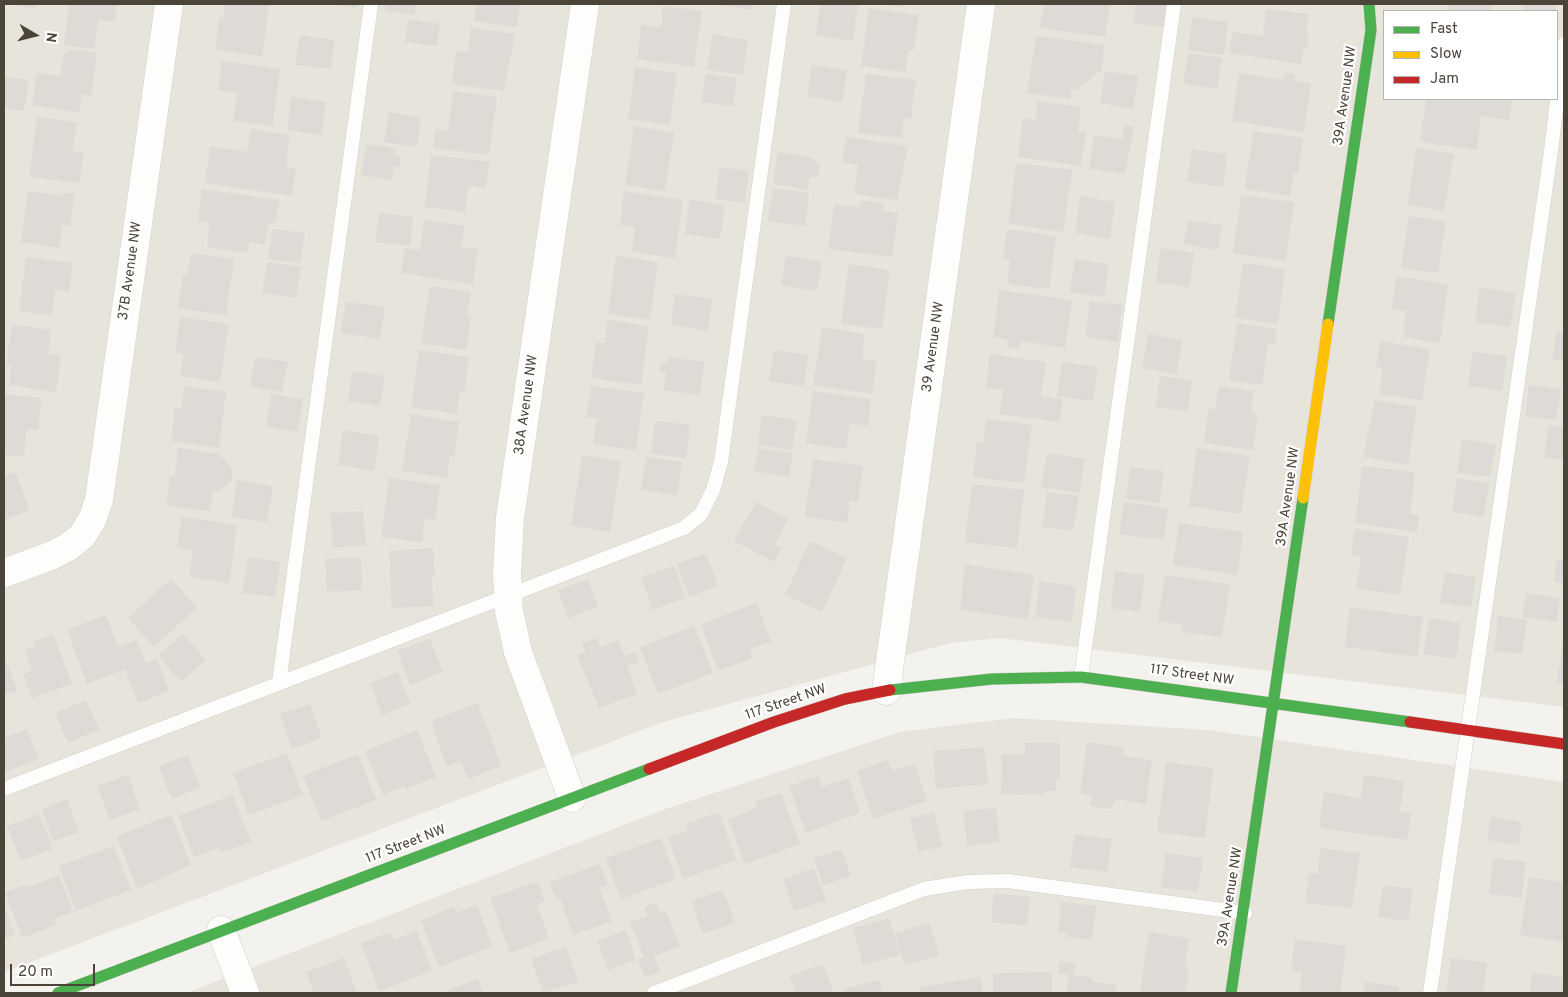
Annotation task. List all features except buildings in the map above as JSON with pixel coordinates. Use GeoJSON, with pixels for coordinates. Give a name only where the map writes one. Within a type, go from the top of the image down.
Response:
{"type":"FeatureCollection","features":[{"type":"Feature","properties":{"kind":"street","name":"37B Avenue NW"},"geometry":{"type":"LineString","coordinates":[[4,573],[53,555],[82,536],[92,520],[99,500],[169,4]]}},
{"type":"Feature","properties":{"kind":"street","name":"38A Avenue NW"},"geometry":{"type":"LineString","coordinates":[[572,798],[518,652],[507,595],[510,518],[585,4]]}},
{"type":"Feature","properties":{"kind":"street","name":"39 Avenue NW"},"geometry":{"type":"LineString","coordinates":[[886,691],[981,4]]}},
{"type":"Feature","properties":{"kind":"street","name":"39A Avenue NW"},"geometry":{"type":"LineString","coordinates":[[1231,993],[1245,913],[1370,30],[1369,4]]}},
{"type":"Feature","properties":{"kind":"street","name":"117 Street NW"},"geometry":{"type":"LineString","coordinates":[[58,993],[806,710],[886,691],[992,679],[1081,677],[1123,681],[1467,732],[1564,744]]}},
{"type":"Feature","properties":{"kind":"street"},"geometry":{"type":"LineString","coordinates":[[221,930],[245,993]]}},
{"type":"Feature","properties":{"kind":"lane"},"geometry":{"type":"LineString","coordinates":[[279,682],[372,4]]}},
{"type":"Feature","properties":{"kind":"lane"},"geometry":{"type":"LineString","coordinates":[[4,789],[684,528],[701,514],[713,490],[721,462],[784,4]]}},
{"type":"Feature","properties":{"kind":"lane"},"geometry":{"type":"LineString","coordinates":[[1081,677],[1174,4]]}},
{"type":"Feature","properties":{"kind":"lane"},"geometry":{"type":"LineString","coordinates":[[1558,93],[1564,44]]}},
{"type":"Feature","properties":{"kind":"lane"},"geometry":{"type":"LineString","coordinates":[[1430,993],[1557,100]]}},
{"type":"Feature","properties":{"kind":"lane"},"geometry":{"type":"LineString","coordinates":[[654,993],[924,889],[968,882],[1008,881],[1245,913]]}},
{"type":"Feature","properties":{"kind":"shaded area"},"geometry":{"type":"Polygon","coordinates":[[[4,4],[1564,4],[1564,707],[1000,638],[950,643],[663,722],[4,972],[4,4]]]}},
{"type":"Feature","properties":{"kind":"shaded area"},"geometry":{"type":"Polygon","coordinates":[[[1013,718],[1209,730],[1564,782],[1564,993],[186,993],[668,808],[900,732],[1013,718]]]}},
{"type":"Feature","properties":{"kind":"traffic: fast"},"geometry":{"type":"LineString","coordinates":[[1328,324],[1371,30],[1369,4]]}},
{"type":"Feature","properties":{"kind":"traffic: fast"},"geometry":{"type":"LineString","coordinates":[[1231,993],[1303,498]]}},
{"type":"Feature","properties":{"kind":"traffic: fast"},"geometry":{"type":"LineString","coordinates":[[890,690],[992,679],[1081,677],[1410,722]]}},
{"type":"Feature","properties":{"kind":"traffic: fast"},"geometry":{"type":"LineString","coordinates":[[58,993],[649,769]]}},
{"type":"Feature","properties":{"kind":"traffic: slow"},"geometry":{"type":"LineString","coordinates":[[1303,498],[1328,324]]}},
{"type":"Feature","properties":{"kind":"traffic: jam"},"geometry":{"type":"LineString","coordinates":[[649,769],[774,722],[845,699],[890,690]]}},
{"type":"Feature","properties":{"kind":"traffic: jam"},"geometry":{"type":"LineString","coordinates":[[1410,722],[1564,744]]}}]}
